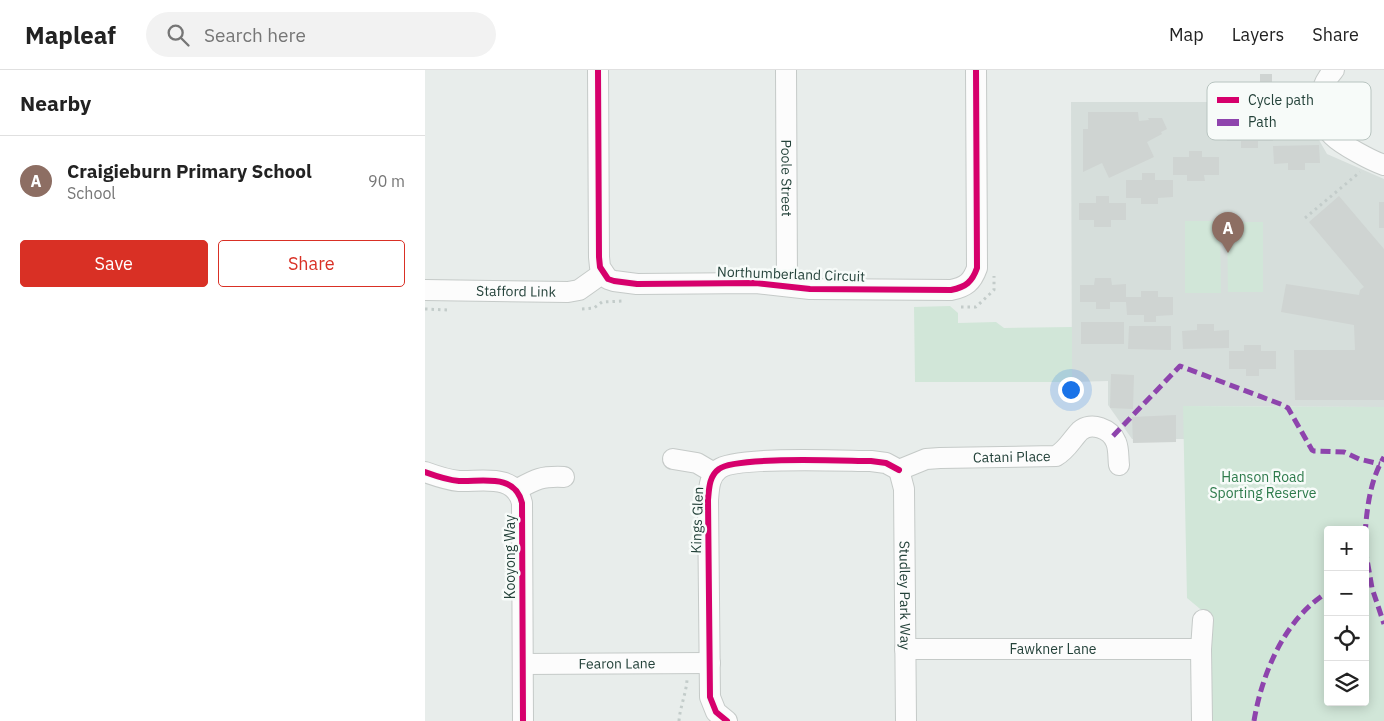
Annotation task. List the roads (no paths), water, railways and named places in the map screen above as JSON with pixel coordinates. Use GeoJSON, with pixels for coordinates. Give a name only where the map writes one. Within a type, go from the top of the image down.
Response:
{"type":"FeatureCollection","features":[{"type":"Feature","properties":{"kind":"street"},"geometry":{"type":"LineString","coordinates":[[598,70],[599,257],[603,274]]}},
{"type":"Feature","properties":{"kind":"street","name":"Poole Street"},"geometry":{"type":"LineString","coordinates":[[786,70],[787,286]]}},
{"type":"Feature","properties":{"kind":"street","name":"Northumberland Circuit"},"geometry":{"type":"LineString","coordinates":[[603,274],[608,279],[614,281],[637,284],[756,283],[810,289],[951,290],[961,288],[968,284],[977,268],[976,70]]}},
{"type":"Feature","properties":{"kind":"street"},"geometry":{"type":"LineString","coordinates":[[1326,82],[1334,70]]}},
{"type":"Feature","properties":{"kind":"street"},"geometry":{"type":"LineString","coordinates":[[1340,140],[1382,164]]}},
{"type":"Feature","properties":{"kind":"street","name":"Stafford Link"},"geometry":{"type":"LineString","coordinates":[[425,290],[568,292],[579,290],[603,274]]}},
{"type":"Feature","properties":{"kind":"street","name":"Catani Place"},"geometry":{"type":"LineString","coordinates":[[899,470],[927,459],[1048,458],[1063,453],[1082,430],[1088,427],[1097,427],[1113,436],[1117,444],[1119,465]]}},
{"type":"Feature","properties":{"kind":"street"},"geometry":{"type":"LineString","coordinates":[[673,459],[697,463],[714,473]]}},
{"type":"Feature","properties":{"kind":"street","name":"Kings Glen"},"geometry":{"type":"LineString","coordinates":[[727,721],[715,712],[710,697],[708,500],[709,487],[714,473],[725,465],[747,461],[871,462],[886,463],[899,470]]}},
{"type":"Feature","properties":{"kind":"street","name":"Studley Park Way"},"geometry":{"type":"LineString","coordinates":[[899,470],[904,489],[906,721]]}},
{"type":"Feature","properties":{"kind":"street"},"geometry":{"type":"LineString","coordinates":[[425,472],[458,481],[495,480],[509,485],[516,490],[545,476],[564,477]]}},
{"type":"Feature","properties":{"kind":"street","name":"Kooyong Way"},"geometry":{"type":"LineString","coordinates":[[516,490],[522,504],[523,721]]}},
{"type":"Feature","properties":{"kind":"street"},"geometry":{"type":"LineString","coordinates":[[1202,721],[1201,649],[1203,620]]}},
{"type":"Feature","properties":{"kind":"street","name":"Fawkner Lane"},"geometry":{"type":"LineString","coordinates":[[905,649],[1201,649]]}},
{"type":"Feature","properties":{"kind":"street","name":"Fearon Lane"},"geometry":{"type":"LineString","coordinates":[[523,664],[710,664]]}},
{"type":"Feature","properties":{"kind":"place","name":"Craigieburn Primary School"},"geometry":{"type":"Point","coordinates":[1228,253]}},
{"type":"Feature","properties":{"kind":"park label","name":"Hanson Road Sporting Reserve"},"geometry":{"type":"Point","coordinates":[1263,486]}}]}
